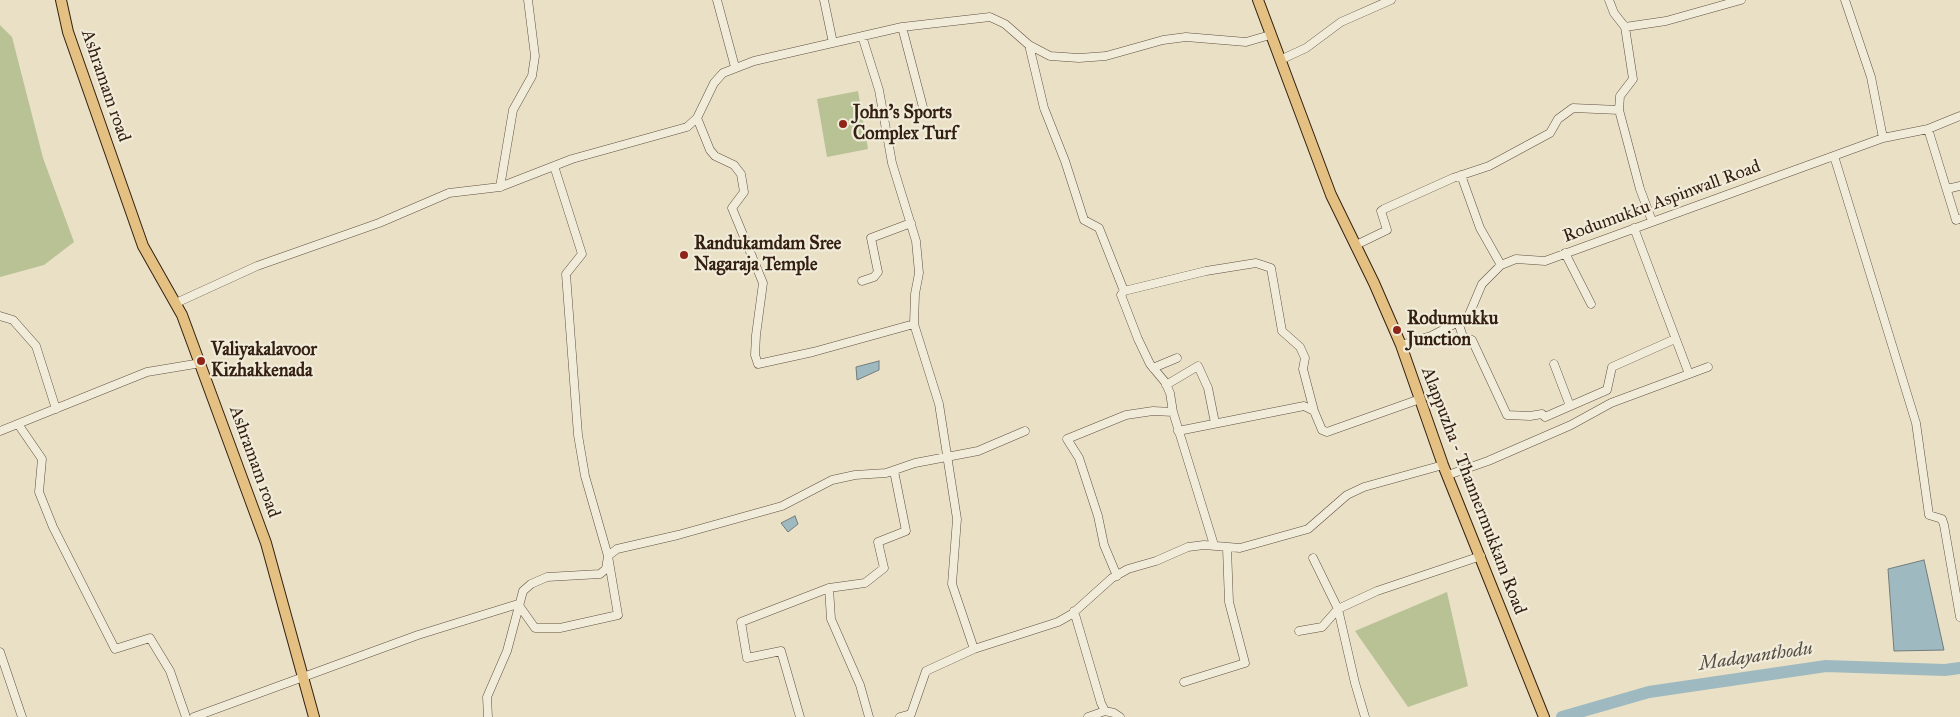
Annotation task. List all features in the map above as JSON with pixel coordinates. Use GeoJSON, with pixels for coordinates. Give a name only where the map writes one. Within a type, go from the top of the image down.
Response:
{"type":"FeatureCollection","features":[{"type":"Feature","properties":{"kind":"main road","name":"Ashramam road"},"geometry":{"type":"LineString","coordinates":[[61,0],[68,32],[143,246],[176,303],[266,543],[314,717]]}},
{"type":"Feature","properties":{"kind":"main road","name":"Alappuzha - Thannermukkam Road"},"geometry":{"type":"LineString","coordinates":[[1258,0],[1332,195],[1401,345],[1443,465],[1544,717]]}},
{"type":"Feature","properties":{"kind":"street"},"geometry":{"type":"LineString","coordinates":[[500,187],[513,110],[532,76],[535,56],[528,0]]}},
{"type":"Feature","properties":{"kind":"street"},"geometry":{"type":"LineString","coordinates":[[717,0],[735,67]]}},
{"type":"Feature","properties":{"kind":"street"},"geometry":{"type":"LineString","coordinates":[[824,0],[833,43]]}},
{"type":"Feature","properties":{"kind":"street"},"geometry":{"type":"LineString","coordinates":[[1280,60],[1306,48],[1340,22],[1391,0]]}},
{"type":"Feature","properties":{"kind":"street"},"geometry":{"type":"LineString","coordinates":[[1609,0],[1614,13],[1625,27],[1633,80],[1620,96],[1619,110],[1640,189],[1652,221]]}},
{"type":"Feature","properties":{"kind":"street"},"geometry":{"type":"LineString","coordinates":[[1625,27],[1666,22],[1741,0]]}},
{"type":"Feature","properties":{"kind":"street"},"geometry":{"type":"LineString","coordinates":[[1845,0],[1871,77],[1883,138]]}},
{"type":"Feature","properties":{"kind":"street"},"geometry":{"type":"LineString","coordinates":[[176,303],[257,266],[379,223],[448,193],[500,187],[554,166],[676,132],[687,127],[697,118],[714,83],[723,73],[735,67],[902,27],[990,17],[1005,24],[1029,46],[1050,56],[1079,58],[1106,56],[1163,40],[1186,37],[1246,42],[1270,35]]}},
{"type":"Feature","properties":{"kind":"street"},"geometry":{"type":"LineString","coordinates":[[902,27],[924,111]]}},
{"type":"Feature","properties":{"kind":"street"},"geometry":{"type":"LineString","coordinates":[[862,36],[879,90],[892,163],[916,241],[920,273],[916,294],[914,324],[938,404],[948,458],[957,520],[952,584],[974,649]]}},
{"type":"Feature","properties":{"kind":"street"},"geometry":{"type":"LineString","coordinates":[[1029,46],[1044,108],[1065,161],[1084,220],[1099,228],[1124,291]]}},
{"type":"Feature","properties":{"kind":"street"},"geometry":{"type":"LineString","coordinates":[[1356,245],[1387,230],[1381,211],[1384,209],[1489,166],[1550,132],[1558,119],[1573,108],[1619,110]]}},
{"type":"Feature","properties":{"kind":"street","name":"Rodumukku Aspinwall Road"},"geometry":{"type":"LineString","coordinates":[[1501,265],[1516,260],[1545,260],[1883,138],[1928,129],[1960,116]]}},
{"type":"Feature","properties":{"kind":"street"},"geometry":{"type":"LineString","coordinates":[[697,118],[710,150],[715,156],[734,165],[741,174],[744,192],[732,208],[763,283],[756,336],[755,355],[758,364],[813,352],[914,324]]}},
{"type":"Feature","properties":{"kind":"street"},"geometry":{"type":"LineString","coordinates":[[1928,129],[1956,220],[1960,219]]}},
{"type":"Feature","properties":{"kind":"street"},"geometry":{"type":"LineString","coordinates":[[1834,156],[1916,423],[1929,515],[1942,519],[1944,525],[1960,617]]}},
{"type":"Feature","properties":{"kind":"street"},"geometry":{"type":"LineString","coordinates":[[518,604],[535,628],[560,628],[618,615],[608,556],[585,476],[578,435],[566,274],[582,254],[554,166]]}},
{"type":"Feature","properties":{"kind":"street"},"geometry":{"type":"LineString","coordinates":[[1401,345],[1431,336],[1468,317],[1482,284],[1501,265],[1480,228],[1461,176]]}},
{"type":"Feature","properties":{"kind":"street"},"geometry":{"type":"LineString","coordinates":[[1947,189],[1960,186]]}},
{"type":"Feature","properties":{"kind":"street"},"geometry":{"type":"LineString","coordinates":[[862,281],[874,277],[878,272],[871,238],[911,223]]}},
{"type":"Feature","properties":{"kind":"street"},"geometry":{"type":"LineString","coordinates":[[1634,228],[1689,374]]}},
{"type":"Feature","properties":{"kind":"street"},"geometry":{"type":"LineString","coordinates":[[1565,253],[1591,304]]}},
{"type":"Feature","properties":{"kind":"street"},"geometry":{"type":"LineString","coordinates":[[1214,545],[1178,431],[1170,393],[1153,368],[1138,339],[1121,296],[1124,291],[1206,271],[1256,263],[1271,268],[1282,330],[1300,347],[1305,358],[1303,369],[1314,411],[1322,430],[1328,432],[1420,399]]}},
{"type":"Feature","properties":{"kind":"street"},"geometry":{"type":"LineString","coordinates":[[0,316],[13,320],[36,346],[56,409]]}},
{"type":"Feature","properties":{"kind":"street"},"geometry":{"type":"LineString","coordinates":[[1458,322],[1463,337],[1472,340],[1507,415],[1530,416],[1542,414],[1545,418],[1607,390],[1612,368],[1676,339]]}},
{"type":"Feature","properties":{"kind":"street"},"geometry":{"type":"LineString","coordinates":[[1153,368],[1177,358]]}},
{"type":"Feature","properties":{"kind":"street"},"geometry":{"type":"LineString","coordinates":[[0,431],[147,372],[200,363]]}},
{"type":"Feature","properties":{"kind":"street"},"geometry":{"type":"LineString","coordinates":[[1554,364],[1570,406]]}},
{"type":"Feature","properties":{"kind":"street"},"geometry":{"type":"LineString","coordinates":[[1166,385],[1198,366],[1208,388],[1215,423]]}},
{"type":"Feature","properties":{"kind":"street"},"geometry":{"type":"LineString","coordinates":[[1448,475],[1488,461],[1571,425],[1612,403],[1708,367]]}},
{"type":"Feature","properties":{"kind":"street"},"geometry":{"type":"LineString","coordinates":[[1178,431],[1304,406],[1314,411]]}},
{"type":"Feature","properties":{"kind":"street"},"geometry":{"type":"LineString","coordinates":[[1117,576],[1104,545],[1098,516],[1079,458],[1067,439],[1126,416],[1153,410],[1173,412]]}},
{"type":"Feature","properties":{"kind":"street"},"geometry":{"type":"LineString","coordinates":[[18,424],[42,459],[39,492],[53,527],[115,648],[150,638],[170,671],[186,717]]}},
{"type":"Feature","properties":{"kind":"street"},"geometry":{"type":"LineString","coordinates":[[488,717],[487,697],[507,651],[523,591],[531,584],[547,577],[600,574],[606,569],[608,556],[617,549],[678,535],[782,506],[832,480],[894,471],[916,463],[978,451],[1026,431]]}},
{"type":"Feature","properties":{"kind":"street"},"geometry":{"type":"LineString","coordinates":[[900,717],[912,714],[926,671],[974,649],[1058,622],[1128,569],[1156,561],[1188,547],[1214,545],[1240,548],[1308,529],[1347,495],[1364,487],[1443,465]]}},
{"type":"Feature","properties":{"kind":"street"},"geometry":{"type":"LineString","coordinates":[[800,717],[781,651],[747,658],[742,622],[829,588],[865,583],[884,568],[878,542],[906,531],[894,471]]}},
{"type":"Feature","properties":{"kind":"street"},"geometry":{"type":"LineString","coordinates":[[1184,682],[1245,663],[1229,602],[1227,548]]}},
{"type":"Feature","properties":{"kind":"street"},"geometry":{"type":"LineString","coordinates":[[1299,631],[1322,627],[1338,609],[1377,591],[1481,556]]}},
{"type":"Feature","properties":{"kind":"street"},"geometry":{"type":"LineString","coordinates":[[1313,558],[1338,609],[1365,717]]}},
{"type":"Feature","properties":{"kind":"street"},"geometry":{"type":"LineString","coordinates":[[829,588],[831,619],[857,677],[869,717]]}},
{"type":"Feature","properties":{"kind":"street"},"geometry":{"type":"LineString","coordinates":[[194,717],[418,635],[518,604]]}},
{"type":"Feature","properties":{"kind":"street"},"geometry":{"type":"LineString","coordinates":[[1074,611],[1105,711]]}},
{"type":"Feature","properties":{"kind":"street"},"geometry":{"type":"LineString","coordinates":[[0,652],[22,717]]}},
{"type":"Feature","properties":{"kind":"street"},"geometry":{"type":"LineString","coordinates":[[1088,717],[1105,711],[1114,712],[1120,717]]}},
{"type":"Feature","properties":{"kind":"green space"},"geometry":{"type":"Polygon","coordinates":[[[0,25],[12,37],[43,158],[74,242],[44,265],[0,277],[0,25]]]}},
{"type":"Feature","properties":{"kind":"green space","name":"John's Sports Complex Turf"},"geometry":{"type":"Polygon","coordinates":[[[858,91],[868,149],[827,157],[817,99],[858,91]]]}},
{"type":"Feature","properties":{"kind":"green space"},"geometry":{"type":"Polygon","coordinates":[[[1447,592],[1468,686],[1408,707],[1355,631],[1447,592]]]}},
{"type":"Feature","properties":{"kind":"water"},"geometry":{"type":"Polygon","coordinates":[[[879,361],[879,370],[857,380],[856,367],[879,361]]]}},
{"type":"Feature","properties":{"kind":"water"},"geometry":{"type":"Polygon","coordinates":[[[795,516],[798,524],[788,532],[781,523],[795,516]]]}},
{"type":"Feature","properties":{"kind":"water"},"geometry":{"type":"Polygon","coordinates":[[[1924,560],[1944,650],[1894,651],[1888,569],[1924,560]]]}},
{"type":"Feature","properties":{"kind":"waterway","name":"Madayanthodu"},"geometry":{"type":"LineString","coordinates":[[1562,717],[1649,692],[1826,666],[1945,670],[1960,668]]}},
{"type":"Feature","properties":{"kind":"place","name":"John's Sports Complex Turf"},"geometry":{"type":"Point","coordinates":[843,124]}},
{"type":"Feature","properties":{"kind":"place","name":"Randukamdam Sree Nagaraja Temple"},"geometry":{"type":"Point","coordinates":[684,255]}},
{"type":"Feature","properties":{"kind":"place","name":"Rodumukku Junction"},"geometry":{"type":"Point","coordinates":[1397,330]}},
{"type":"Feature","properties":{"kind":"place","name":"Valiyakalavoor Kizhakkenada"},"geometry":{"type":"Point","coordinates":[201,361]}}]}
